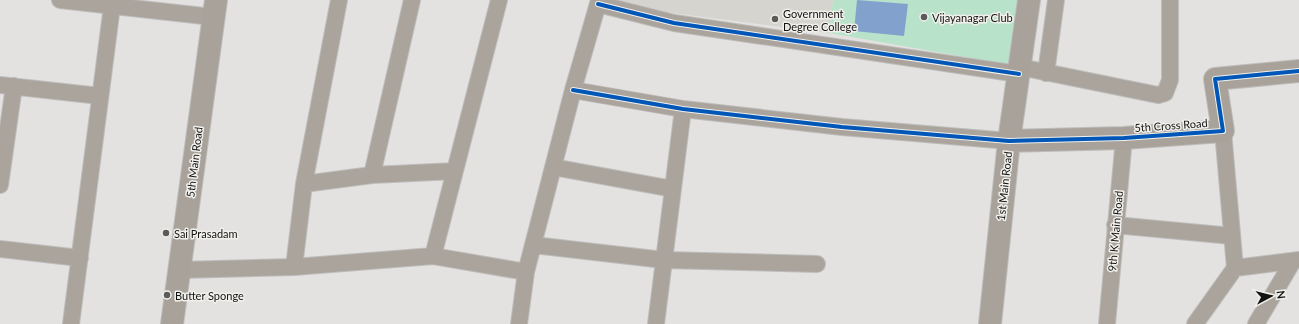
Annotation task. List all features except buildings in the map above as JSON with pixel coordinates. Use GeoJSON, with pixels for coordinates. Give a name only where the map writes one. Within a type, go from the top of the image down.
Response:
{"type":"FeatureCollection","features":[{"type":"Feature","properties":{"kind":"street"},"geometry":{"type":"LineString","coordinates":[[60,0],[112,6],[214,8]]}},
{"type":"Feature","properties":{"kind":"street"},"geometry":{"type":"LineString","coordinates":[[294,266],[304,184],[339,0]]}},
{"type":"Feature","properties":{"kind":"street"},"geometry":{"type":"LineString","coordinates":[[372,175],[412,0]]}},
{"type":"Feature","properties":{"kind":"street"},"geometry":{"type":"LineString","coordinates":[[433,256],[499,0]]}},
{"type":"Feature","properties":{"kind":"street","name":"1st Main Road"},"geometry":{"type":"LineString","coordinates":[[990,324],[1009,141],[1029,0]]}},
{"type":"Feature","properties":{"kind":"street"},"geometry":{"type":"LineString","coordinates":[[1046,73],[1056,0]]}},
{"type":"Feature","properties":{"kind":"street"},"geometry":{"type":"LineString","coordinates":[[519,324],[526,272],[573,90],[598,2],[674,23],[1019,72],[1046,73],[1158,95],[1165,93],[1170,80],[1170,0]]}},
{"type":"Feature","properties":{"kind":"street"},"geometry":{"type":"LineString","coordinates":[[71,324],[112,6]]}},
{"type":"Feature","properties":{"kind":"street","name":"5th Main Road"},"geometry":{"type":"LineString","coordinates":[[172,324],[214,8]]}},
{"type":"Feature","properties":{"kind":"street","name":"5th Cross Road"},"geometry":{"type":"LineString","coordinates":[[1009,141],[1124,138],[1222,131],[1215,79],[1299,71]]}},
{"type":"Feature","properties":{"kind":"street"},"geometry":{"type":"LineString","coordinates":[[0,185],[7,86],[100,96]]}},
{"type":"Feature","properties":{"kind":"street"},"geometry":{"type":"LineString","coordinates":[[573,90],[683,109],[842,127],[1009,141]]}},
{"type":"Feature","properties":{"kind":"street"},"geometry":{"type":"LineString","coordinates":[[656,324],[683,109]]}},
{"type":"Feature","properties":{"kind":"street"},"geometry":{"type":"LineString","coordinates":[[1195,324],[1235,268],[1222,131]]}},
{"type":"Feature","properties":{"kind":"street","name":"9th K Main Road"},"geometry":{"type":"LineString","coordinates":[[1107,324],[1124,138]]}},
{"type":"Feature","properties":{"kind":"street"},"geometry":{"type":"LineString","coordinates":[[553,168],[672,189]]}},
{"type":"Feature","properties":{"kind":"street"},"geometry":{"type":"LineString","coordinates":[[304,184],[372,175],[455,171]]}},
{"type":"Feature","properties":{"kind":"street"},"geometry":{"type":"LineString","coordinates":[[1115,226],[1232,236]]}},
{"type":"Feature","properties":{"kind":"street"},"geometry":{"type":"LineString","coordinates":[[533,246],[664,260],[817,264]]}},
{"type":"Feature","properties":{"kind":"street"},"geometry":{"type":"LineString","coordinates":[[0,249],[80,258]]}},
{"type":"Feature","properties":{"kind":"street"},"geometry":{"type":"LineString","coordinates":[[179,270],[294,266],[433,256],[526,272]]}},
{"type":"Feature","properties":{"kind":"street"},"geometry":{"type":"LineString","coordinates":[[1235,268],[1296,261]]}},
{"type":"Feature","properties":{"kind":"street"},"geometry":{"type":"LineString","coordinates":[[1256,324],[1296,261]]}},
{"type":"Feature","properties":{"kind":"shaded area","name":"Government Degree College"},"geometry":{"type":"Polygon","coordinates":[[[612,0],[833,0],[829,33],[610,5],[612,0]]]}},
{"type":"Feature","properties":{"kind":"green space","name":"Vijayanagar Club"},"geometry":{"type":"Polygon","coordinates":[[[833,0],[1019,0],[1011,65],[829,33],[833,0]]]}},
{"type":"Feature","properties":{"kind":"water"},"geometry":{"type":"Polygon","coordinates":[[[857,0],[908,4],[904,36],[854,31],[857,0]]]}},
{"type":"Feature","properties":{"kind":"cycle path"},"geometry":{"type":"LineString","coordinates":[[598,4],[674,23],[1019,74]]}},
{"type":"Feature","properties":{"kind":"cycle path"},"geometry":{"type":"LineString","coordinates":[[573,90],[683,109],[842,127],[1009,141],[1124,138],[1223,131],[1215,79],[1299,71]]}},
{"type":"Feature","properties":{"kind":"place","name":"Vijayanagar Club"},"geometry":{"type":"Point","coordinates":[924,17]}},
{"type":"Feature","properties":{"kind":"place","name":"Government Degree College"},"geometry":{"type":"Point","coordinates":[775,19]}},
{"type":"Feature","properties":{"kind":"place","name":"Sai Prasadam"},"geometry":{"type":"Point","coordinates":[166,233]}},
{"type":"Feature","properties":{"kind":"place","name":"Butter Sponge"},"geometry":{"type":"Point","coordinates":[167,295]}}]}
